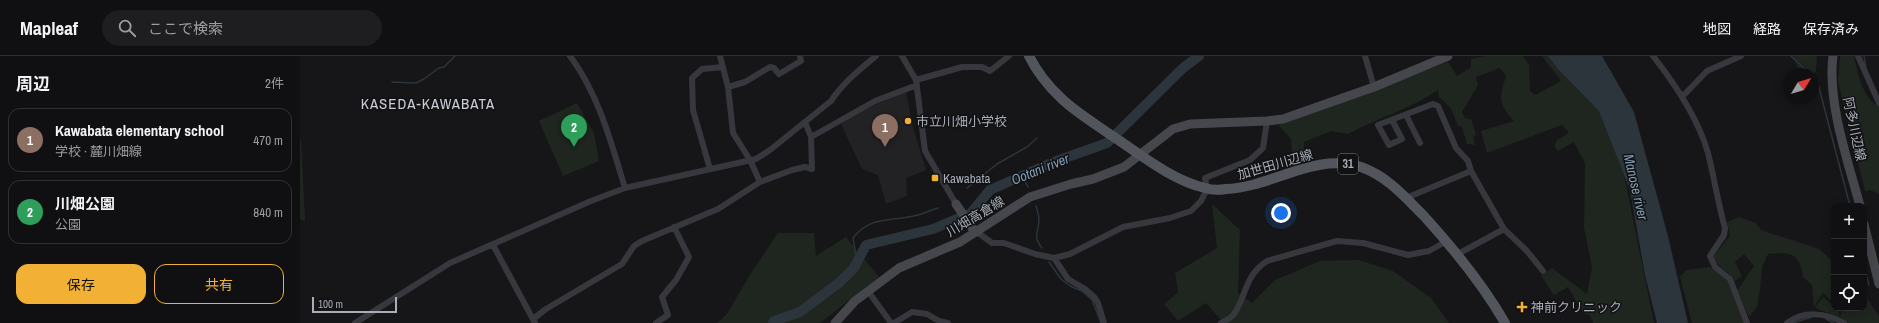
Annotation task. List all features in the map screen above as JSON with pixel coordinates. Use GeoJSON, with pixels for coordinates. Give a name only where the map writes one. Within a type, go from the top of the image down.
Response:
{"type":"FeatureCollection","features":[{"type":"Feature","properties":{"kind":"main road","name":"加世田川辺線"},"geometry":{"type":"LineString","coordinates":[[1030,56],[1038,72],[1062,100],[1172,175],[1206,189],[1239,188],[1304,168],[1328,163],[1354,165],[1370,171],[1387,181],[1406,198],[1447,241],[1478,280],[1505,323]]}},
{"type":"Feature","properties":{"kind":"street"},"geometry":{"type":"LineString","coordinates":[[570,56],[580,70],[600,109],[625,188]]}},
{"type":"Feature","properties":{"kind":"street"},"geometry":{"type":"LineString","coordinates":[[720,56],[728,88],[733,133],[750,160],[760,182]]}},
{"type":"Feature","properties":{"kind":"street"},"geometry":{"type":"LineString","coordinates":[[728,88],[745,82],[770,67],[774,68],[779,74],[801,61],[800,56]]}},
{"type":"Feature","properties":{"kind":"street"},"geometry":{"type":"LineString","coordinates":[[355,323],[450,263],[591,201],[625,188],[756,159],[770,150],[831,101],[869,58],[876,56]]}},
{"type":"Feature","properties":{"kind":"street"},"geometry":{"type":"LineString","coordinates":[[902,56],[917,82],[925,151],[956,204],[974,230],[992,243],[1004,243],[1035,254],[1054,258],[1070,254],[1123,227],[1170,218],[1191,211],[1201,200],[1206,189],[1205,178],[1250,160],[1263,148],[1267,121]]}},
{"type":"Feature","properties":{"kind":"street"},"geometry":{"type":"LineString","coordinates":[[811,137],[875,101],[917,82],[962,67],[982,67],[990,71],[1009,56]]}},
{"type":"Feature","properties":{"kind":"street"},"geometry":{"type":"LineString","coordinates":[[1365,56],[1374,88]]}},
{"type":"Feature","properties":{"kind":"street","name":"川畑高倉線"},"geometry":{"type":"LineString","coordinates":[[835,323],[851,305],[899,268],[953,245],[974,230],[1030,197],[1050,190],[1107,175],[1124,167],[1138,153],[1173,129],[1182,126],[1216,122],[1267,121],[1283,119],[1374,88],[1448,56]]}},
{"type":"Feature","properties":{"kind":"street"},"geometry":{"type":"LineString","coordinates":[[1653,56],[1682,97],[1708,151],[1725,228],[1724,235],[1710,256],[1715,266],[1730,279],[1747,323]]}},
{"type":"Feature","properties":{"kind":"street"},"geometry":{"type":"LineString","coordinates":[[1682,97],[1707,71],[1741,56]]}},
{"type":"Feature","properties":{"kind":"street","name":"阿多川辺線"},"geometry":{"type":"LineString","coordinates":[[1833,56],[1832,78],[1838,120],[1859,203]]}},
{"type":"Feature","properties":{"kind":"street"},"geometry":{"type":"LineString","coordinates":[[1858,56],[1879,103]]}},
{"type":"Feature","properties":{"kind":"street"},"geometry":{"type":"LineString","coordinates":[[710,169],[694,110],[692,78],[702,69],[723,67]]}},
{"type":"Feature","properties":{"kind":"street"},"geometry":{"type":"LineString","coordinates":[[1392,120],[1433,104],[1438,106],[1456,148],[1460,155],[1465,157],[1471,171],[1504,229],[1527,251],[1543,271]]}},
{"type":"Feature","properties":{"kind":"street"},"geometry":{"type":"LineString","coordinates":[[1406,115],[1420,143]]}},
{"type":"Feature","properties":{"kind":"street"},"geometry":{"type":"LineString","coordinates":[[493,245],[534,321],[546,309],[622,264],[637,244],[723,207],[760,182],[792,170],[806,167],[812,169],[811,137],[805,122]]}},
{"type":"Feature","properties":{"kind":"street"},"geometry":{"type":"LineString","coordinates":[[1406,198],[1471,171]]}},
{"type":"Feature","properties":{"kind":"street"},"geometry":{"type":"LineString","coordinates":[[656,323],[668,315],[662,296],[676,280],[689,257],[674,227]]}},
{"type":"Feature","properties":{"kind":"street"},"geometry":{"type":"LineString","coordinates":[[1458,254],[1504,229]]}},
{"type":"Feature","properties":{"kind":"street"},"geometry":{"type":"LineString","coordinates":[[1867,236],[1879,284]]}},
{"type":"Feature","properties":{"kind":"street"},"geometry":{"type":"LineString","coordinates":[[1221,323],[1234,314],[1251,276],[1267,261],[1337,241],[1363,244],[1408,255],[1429,251],[1447,241]]}},
{"type":"Feature","properties":{"kind":"street"},"geometry":{"type":"LineString","coordinates":[[1054,258],[1068,279],[1085,289],[1094,297],[1098,303],[1104,323]]}},
{"type":"Feature","properties":{"kind":"street"},"geometry":{"type":"LineString","coordinates":[[868,291],[891,323]]}},
{"type":"Feature","properties":{"kind":"street"},"geometry":{"type":"LineString","coordinates":[[894,323],[912,312],[927,314],[944,323]]}},
{"type":"Feature","properties":{"kind":"street"},"geometry":{"type":"LineString","coordinates":[[1787,323],[1793,318],[1813,314],[1828,316],[1844,323]]}},
{"type":"Feature","properties":{"kind":"shaded area"},"geometry":{"type":"Polygon","coordinates":[[[1487,56],[1523,56],[1529,65],[1530,91],[1535,95],[1561,81],[1542,56],[1582,56],[1611,110],[1654,323],[1593,323],[1590,315],[1583,313],[1568,287],[1554,295],[1541,276],[1552,268],[1587,294],[1592,267],[1584,228],[1585,163],[1574,142],[1558,151],[1554,146],[1557,140],[1569,133],[1562,125],[1487,153],[1481,131],[1514,121],[1505,110],[1501,100],[1506,76],[1500,68],[1476,77],[1478,85],[1462,112],[1465,118],[1471,119],[1476,134],[1473,137],[1475,145],[1467,144],[1462,127],[1458,126],[1450,107],[1439,97],[1438,90],[1416,103],[1348,134],[1331,131],[1304,142],[1304,159],[1246,178],[1245,174],[1292,153],[1291,139],[1278,125],[1448,62],[1457,76],[1471,67],[1471,59],[1487,56]]]}},
{"type":"Feature","properties":{"kind":"shaded area"},"geometry":{"type":"Polygon","coordinates":[[[1793,56],[1817,56],[1816,68],[1798,68],[1793,56]]]}},
{"type":"Feature","properties":{"kind":"shaded area"},"geometry":{"type":"Polygon","coordinates":[[[1840,56],[1854,56],[1859,76],[1867,95],[1876,105],[1879,104],[1879,194],[1870,190],[1865,191],[1838,81],[1840,56]]]}},
{"type":"Feature","properties":{"kind":"shaded area"},"geometry":{"type":"Polygon","coordinates":[[[906,91],[912,124],[926,170],[906,178],[907,196],[886,204],[878,175],[862,169],[841,124],[857,113],[906,91]]]}},
{"type":"Feature","properties":{"kind":"shaded area"},"geometry":{"type":"Polygon","coordinates":[[[577,103],[594,133],[599,161],[563,176],[539,121],[577,103]]]}},
{"type":"Feature","properties":{"kind":"shaded area"},"geometry":{"type":"Polygon","coordinates":[[[301,140],[305,221],[300,219],[301,140]]]}},
{"type":"Feature","properties":{"kind":"shaded area"},"geometry":{"type":"Polygon","coordinates":[[[1212,204],[1240,230],[1238,293],[1252,303],[1275,280],[1320,261],[1359,260],[1393,271],[1431,298],[1449,323],[1224,323],[1206,303],[1178,321],[1164,304],[1178,292],[1175,273],[1217,248],[1212,204]]]}},
{"type":"Feature","properties":{"kind":"shaded area"},"geometry":{"type":"Polygon","coordinates":[[[1739,217],[1756,223],[1761,230],[1819,249],[1831,259],[1831,300],[1823,293],[1814,307],[1812,285],[1803,277],[1800,263],[1797,259],[1789,254],[1768,254],[1762,267],[1757,307],[1749,317],[1737,291],[1754,266],[1744,254],[1735,262],[1742,276],[1735,281],[1715,261],[1713,257],[1730,236],[1727,222],[1739,217]]]}},
{"type":"Feature","properties":{"kind":"shaded area"},"geometry":{"type":"Polygon","coordinates":[[[778,233],[814,233],[816,256],[846,237],[879,277],[820,323],[717,323],[727,314],[751,273],[778,233]]]}},
{"type":"Feature","properties":{"kind":"shaded area"},"geometry":{"type":"Polygon","coordinates":[[[1710,267],[1728,280],[1744,323],[1692,323],[1680,277],[1686,270],[1710,267]]]}},
{"type":"Feature","properties":{"kind":"shaded area"},"geometry":{"type":"Polygon","coordinates":[[[1823,297],[1831,304],[1831,311],[1839,311],[1839,317],[1815,308],[1823,297]]]}},
{"type":"Feature","properties":{"kind":"shaded area"},"geometry":{"type":"Polygon","coordinates":[[[1867,298],[1879,316],[1879,323],[1848,323],[1840,317],[1842,311],[1867,311],[1867,298]]]}},
{"type":"Feature","properties":{"kind":"water","name":"Manose river"},"geometry":{"type":"Polygon","coordinates":[[[1548,56],[1602,56],[1634,112],[1668,236],[1688,323],[1657,323],[1645,275],[1630,190],[1599,111],[1558,69],[1548,56]]]}},
{"type":"Feature","properties":{"kind":"waterway"},"geometry":{"type":"LineString","coordinates":[[392,82],[416,83],[439,68],[444,67],[455,56]]}},
{"type":"Feature","properties":{"kind":"waterway","name":"Ootani river"},"geometry":{"type":"LineString","coordinates":[[773,323],[774,321],[800,312],[840,282],[854,268],[866,245],[933,229],[971,213],[990,190],[1051,163],[1107,143],[1183,68],[1199,56]]}},
{"type":"Feature","properties":{"kind":"waterway"},"geometry":{"type":"LineString","coordinates":[[1791,56],[1804,68]]}},
{"type":"Feature","properties":{"kind":"waterway"},"geometry":{"type":"LineString","coordinates":[[1864,56],[1866,68]]}},
{"type":"Feature","properties":{"kind":"waterway"},"geometry":{"type":"LineString","coordinates":[[1819,88],[1849,203]]}},
{"type":"Feature","properties":{"kind":"waterway"},"geometry":{"type":"LineString","coordinates":[[967,188],[997,164],[1027,147],[1037,138]]}},
{"type":"Feature","properties":{"kind":"waterway"},"geometry":{"type":"LineString","coordinates":[[1022,176],[1028,187]]}},
{"type":"Feature","properties":{"kind":"waterway"},"geometry":{"type":"LineString","coordinates":[[1036,206],[1039,219],[1037,240],[1042,248]]}},
{"type":"Feature","properties":{"kind":"waterway"},"geometry":{"type":"LineString","coordinates":[[857,263],[853,238],[867,226],[874,222],[909,217],[938,208]]}},
{"type":"Feature","properties":{"kind":"waterway"},"geometry":{"type":"LineString","coordinates":[[1049,262],[1061,279],[1070,286],[1082,291],[1092,300],[1101,323]]}},
{"type":"Feature","properties":{"kind":"waterway"},"geometry":{"type":"LineString","coordinates":[[1866,275],[1869,285]]}},
{"type":"Feature","properties":{"kind":"waterway"},"geometry":{"type":"LineString","coordinates":[[1793,323],[1812,317]]}},
{"type":"Feature","properties":{"kind":"waterway"},"geometry":{"type":"LineString","coordinates":[[1826,319],[1834,323]]}},
{"type":"Feature","properties":{"kind":"place","name":"市立川畑小学校"},"geometry":{"type":"Point","coordinates":[908,121]}},
{"type":"Feature","properties":{"kind":"place","name":"川畑公園"},"geometry":{"type":"Point","coordinates":[574,147]}},
{"type":"Feature","properties":{"kind":"place","name":"Kawabata elementary school"},"geometry":{"type":"Point","coordinates":[885,147]}},
{"type":"Feature","properties":{"kind":"place","name":"Kawabata"},"geometry":{"type":"Point","coordinates":[935,178]}},
{"type":"Feature","properties":{"kind":"place","name":"神前クリニック"},"geometry":{"type":"Point","coordinates":[1522,307]}},
{"type":"Feature","properties":{"kind":"district","name":"KASEDA-KAWABATA"},"geometry":{"type":"Point","coordinates":[428,104]}}]}
